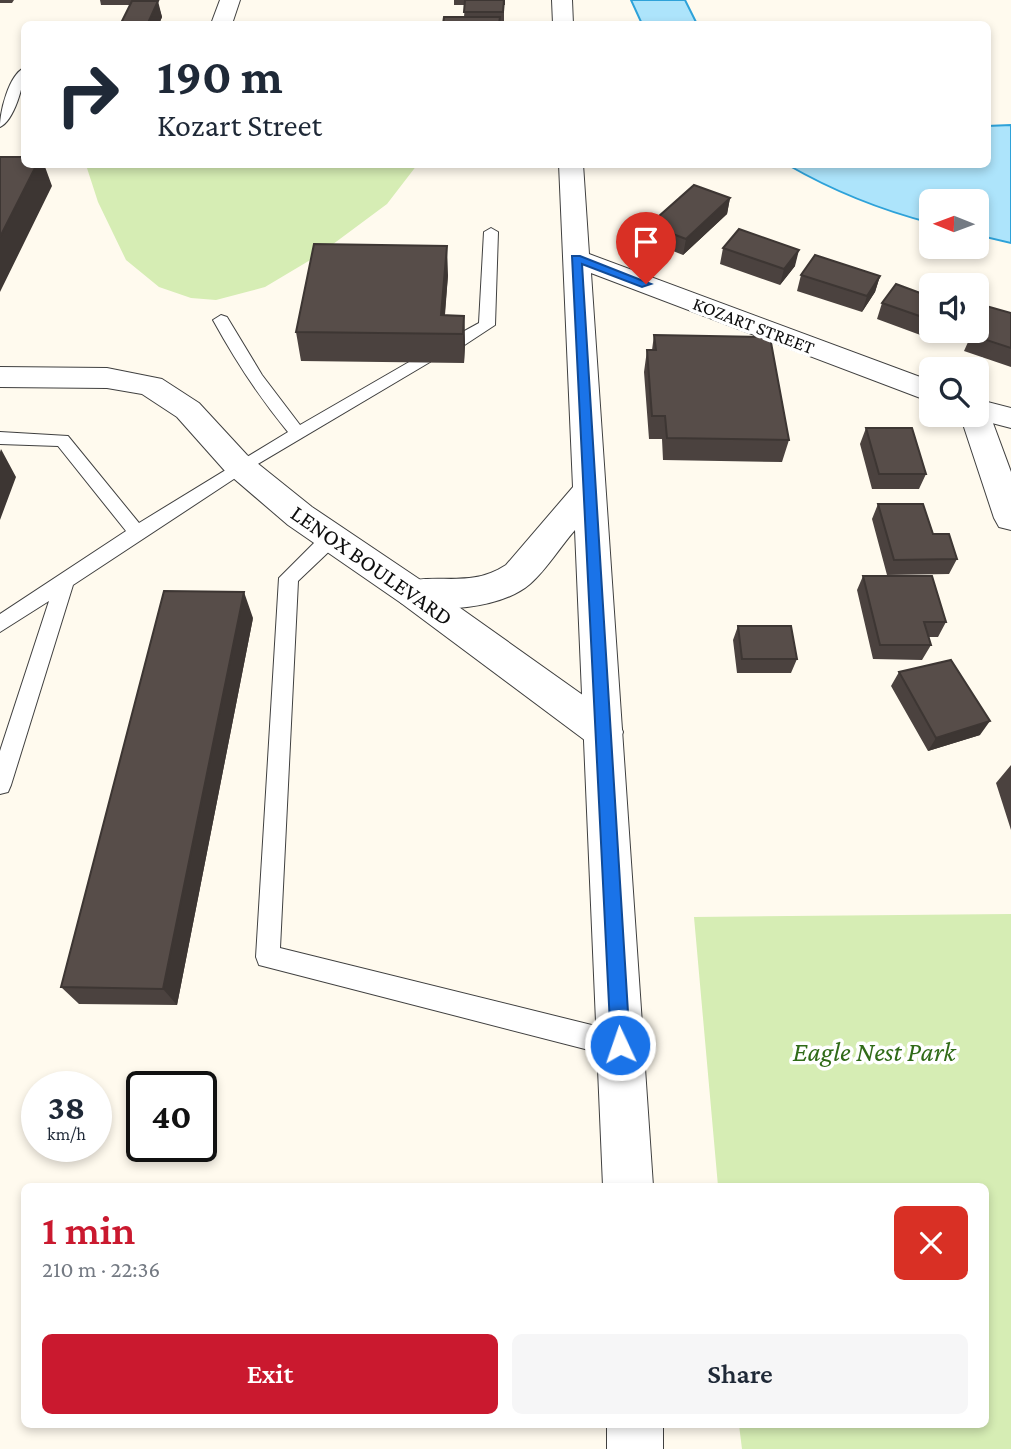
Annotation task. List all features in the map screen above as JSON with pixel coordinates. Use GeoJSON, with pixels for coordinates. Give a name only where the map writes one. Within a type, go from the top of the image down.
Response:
{"type":"FeatureCollection","features":[{"type":"Feature","properties":{"kind":"street"},"geometry":{"type":"LineString","coordinates":[[223,21],[230,0]]}},
{"type":"Feature","properties":{"kind":"street"},"geometry":{"type":"LineString","coordinates":[[562,0],[564,21]]}},
{"type":"Feature","properties":{"kind":"street"},"geometry":{"type":"LineString","coordinates":[[571,168],[628,1183]]}},
{"type":"Feature","properties":{"kind":"street","name":"KOZART STREET"},"geometry":{"type":"LineString","coordinates":[[576,258],[919,387]]}},
{"type":"Feature","properties":{"kind":"street","name":"LENOX BOULEVARD"},"geometry":{"type":"LineString","coordinates":[[0,377],[107,378],[151,386],[188,410],[240,467],[300,516],[413,593],[604,732]]}},
{"type":"Feature","properties":{"kind":"street"},"geometry":{"type":"LineString","coordinates":[[989,412],[1011,418]]}},
{"type":"Feature","properties":{"kind":"street"},"geometry":{"type":"LineString","coordinates":[[979,427],[1011,518]]}},
{"type":"Feature","properties":{"kind":"street"},"geometry":{"type":"LineString","coordinates":[[413,593],[455,594],[506,584],[518,574],[589,490]]}},
{"type":"Feature","properties":{"kind":"street"},"geometry":{"type":"LineString","coordinates":[[635,1428],[635,1449]]}},
{"type":"Feature","properties":{"kind":"lane"},"geometry":{"type":"LineString","coordinates":[[0,123],[21,78]]}},
{"type":"Feature","properties":{"kind":"lane"},"geometry":{"type":"LineString","coordinates":[[454,344],[487,325],[491,232]]}},
{"type":"Feature","properties":{"kind":"lane"},"geometry":{"type":"LineString","coordinates":[[221,320],[261,389],[298,433]]}},
{"type":"Feature","properties":{"kind":"lane"},"geometry":{"type":"LineString","coordinates":[[0,624],[240,467],[422,362]]}},
{"type":"Feature","properties":{"kind":"lane"},"geometry":{"type":"LineString","coordinates":[[0,438],[62,440],[137,533]]}},
{"type":"Feature","properties":{"kind":"lane"},"geometry":{"type":"LineString","coordinates":[[331,538],[289,578],[268,957],[620,1045]]}},
{"type":"Feature","properties":{"kind":"lane"},"geometry":{"type":"LineString","coordinates":[[0,785],[65,580]]}},
{"type":"Feature","properties":{"kind":"green space"},"geometry":{"type":"Polygon","coordinates":[[[87,168],[415,168],[387,204],[317,256],[265,287],[216,300],[191,298],[159,287],[126,260],[98,202],[87,168]]]}},
{"type":"Feature","properties":{"kind":"green space","name":"Eagle Nest Park"},"geometry":{"type":"Polygon","coordinates":[[[1011,914],[1011,1449],[742,1449],[739,1428],[989,1428],[989,1183],[718,1183],[694,917],[1011,914]]]}},
{"type":"Feature","properties":{"kind":"water"},"geometry":{"type":"Polygon","coordinates":[[[631,0],[685,0],[696,21],[641,21],[631,0]]]}},
{"type":"Feature","properties":{"kind":"water"},"geometry":{"type":"Polygon","coordinates":[[[1011,125],[1011,243],[989,238],[989,189],[919,189],[919,219],[858,199],[794,168],[991,168],[991,126],[1011,125]]]}},
{"type":"Feature","properties":{"kind":"building"},"geometry":{"type":"Polygon","coordinates":[[[465,0],[504,0],[503,12],[464,12],[465,0]]]}},
{"type":"Feature","properties":{"kind":"building"},"geometry":{"type":"Polygon","coordinates":[[[132,1],[158,1],[149,21],[122,21],[132,1]]]}},
{"type":"Feature","properties":{"kind":"building"},"geometry":{"type":"Polygon","coordinates":[[[444,17],[500,17],[499,21],[443,21],[444,17]]]}},
{"type":"Feature","properties":{"kind":"building"},"geometry":{"type":"Polygon","coordinates":[[[0,157],[21,157],[21,168],[35,168],[0,237],[0,157]]]}},
{"type":"Feature","properties":{"kind":"building"},"geometry":{"type":"Polygon","coordinates":[[[694,185],[730,198],[686,239],[649,225],[694,185]]]}},
{"type":"Feature","properties":{"kind":"building"},"geometry":{"type":"Polygon","coordinates":[[[739,229],[799,250],[784,269],[723,248],[739,229]]]}},
{"type":"Feature","properties":{"kind":"building"},"geometry":{"type":"Polygon","coordinates":[[[314,244],[447,246],[441,315],[464,316],[463,334],[296,332],[314,244]]]}},
{"type":"Feature","properties":{"kind":"building"},"geometry":{"type":"Polygon","coordinates":[[[815,255],[880,276],[867,296],[801,275],[815,255]]]}},
{"type":"Feature","properties":{"kind":"building"},"geometry":{"type":"Polygon","coordinates":[[[896,284],[919,293],[919,316],[882,303],[896,284]]]}},
{"type":"Feature","properties":{"kind":"building"},"geometry":{"type":"Polygon","coordinates":[[[989,307],[1011,313],[1011,348],[989,341],[989,307]]]}},
{"type":"Feature","properties":{"kind":"building"},"geometry":{"type":"Polygon","coordinates":[[[654,335],[770,337],[789,440],[667,438],[665,416],[652,416],[647,350],[656,350],[654,335]]]}},
{"type":"Feature","properties":{"kind":"building"},"geometry":{"type":"Polygon","coordinates":[[[866,428],[912,428],[926,474],[879,474],[866,428]]]}},
{"type":"Feature","properties":{"kind":"building"},"geometry":{"type":"Polygon","coordinates":[[[878,504],[923,504],[933,534],[949,534],[957,559],[894,560],[878,504]]]}},
{"type":"Feature","properties":{"kind":"building"},"geometry":{"type":"Polygon","coordinates":[[[863,576],[932,576],[946,622],[924,622],[931,645],[880,645],[863,576]]]}},
{"type":"Feature","properties":{"kind":"building"},"geometry":{"type":"Polygon","coordinates":[[[164,591],[244,592],[163,989],[61,987],[164,591]]]}},
{"type":"Feature","properties":{"kind":"building"},"geometry":{"type":"Polygon","coordinates":[[[738,626],[791,626],[797,659],[742,659],[738,626]]]}},
{"type":"Feature","properties":{"kind":"building"},"geometry":{"type":"Polygon","coordinates":[[[951,660],[990,721],[936,738],[899,672],[951,660]]]}},
{"type":"Feature","properties":{"kind":"route"},"geometry":{"type":"LineString","coordinates":[[620,1045],[576,258],[646,284]]}}]}
